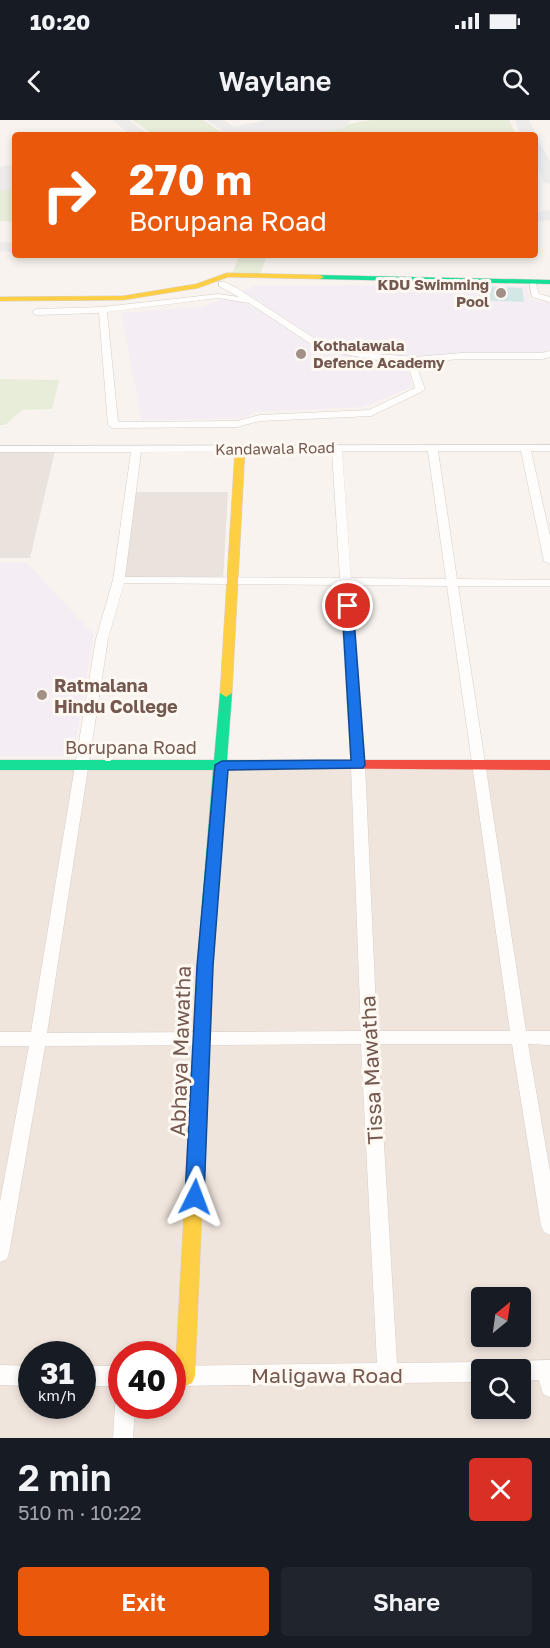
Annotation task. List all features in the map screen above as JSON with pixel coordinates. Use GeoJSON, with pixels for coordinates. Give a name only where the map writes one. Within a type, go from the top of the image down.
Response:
{"type":"FeatureCollection","features":[{"type":"Feature","properties":{"kind":"main road"},"geometry":{"type":"LineString","coordinates":[[0,301],[123,298],[264,277],[550,282]]}},
{"type":"Feature","properties":{"kind":"main road","name":"Abhaya Mawatha"},"geometry":{"type":"LineString","coordinates":[[182,1341],[233,580],[234,439]]}},
{"type":"Feature","properties":{"kind":"main road","name":"Borupana Road"},"geometry":{"type":"LineString","coordinates":[[0,765],[550,765]]}},
{"type":"Feature","properties":{"kind":"street"},"geometry":{"type":"LineString","coordinates":[[226,283],[305,339],[325,347],[378,357],[414,360],[432,357],[550,354]]}},
{"type":"Feature","properties":{"kind":"street"},"geometry":{"type":"LineString","coordinates":[[532,283],[535,295],[550,300]]}},
{"type":"Feature","properties":{"kind":"street"},"geometry":{"type":"LineString","coordinates":[[36,312],[103,310],[218,296],[250,301]]}},
{"type":"Feature","properties":{"kind":"street"},"geometry":{"type":"LineString","coordinates":[[103,310],[112,425],[234,439],[260,418],[402,410],[403,398],[420,389],[412,365],[414,360]]}},
{"type":"Feature","properties":{"kind":"street","name":"Kandawala Road"},"geometry":{"type":"LineString","coordinates":[[0,448],[136,449],[234,439],[337,448],[550,448]]}},
{"type":"Feature","properties":{"kind":"street","name":"Tissa Mawatha"},"geometry":{"type":"LineString","coordinates":[[337,448],[358,765],[369,1036],[388,1375]]}},
{"type":"Feature","properties":{"kind":"street"},"geometry":{"type":"LineString","coordinates":[[433,448],[519,1037],[550,1226]]}},
{"type":"Feature","properties":{"kind":"street"},"geometry":{"type":"LineString","coordinates":[[525,448],[550,561]]}},
{"type":"Feature","properties":{"kind":"street"},"geometry":{"type":"LineString","coordinates":[[0,1253],[38,1040],[102,639],[119,580],[136,449]]}},
{"type":"Feature","properties":{"kind":"street"},"geometry":{"type":"LineString","coordinates":[[119,580],[550,583]]}},
{"type":"Feature","properties":{"kind":"street"},"geometry":{"type":"LineString","coordinates":[[0,1039],[203,1040],[369,1036],[550,1038]]}},
{"type":"Feature","properties":{"kind":"street","name":"Maligawa Road"},"geometry":{"type":"LineString","coordinates":[[186,1376],[471,1372]]}},
{"type":"Feature","properties":{"kind":"street"},"geometry":{"type":"LineString","coordinates":[[531,1373],[549,1376]]}},
{"type":"Feature","properties":{"kind":"street"},"geometry":{"type":"LineString","coordinates":[[0,1375],[18,1376]]}},
{"type":"Feature","properties":{"kind":"street"},"geometry":{"type":"LineString","coordinates":[[123,1438],[124,1419]]}},
{"type":"Feature","properties":{"kind":"shaded area","name":"Kothalawala Defence Academy"},"geometry":{"type":"Polygon","coordinates":[[[257,285],[528,286],[529,299],[550,303],[550,349],[539,353],[407,356],[412,387],[362,407],[254,412],[243,418],[142,421],[121,313],[203,307],[257,285]]]}},
{"type":"Feature","properties":{"kind":"shaded area","name":"KDU Swimming Pool"},"geometry":{"type":"Polygon","coordinates":[[[479,286],[522,288],[524,302],[479,300],[479,286]]]}},
{"type":"Feature","properties":{"kind":"shaded area"},"geometry":{"type":"Polygon","coordinates":[[[0,451],[55,451],[30,558],[0,558],[0,451]]]}},
{"type":"Feature","properties":{"kind":"shaded area"},"geometry":{"type":"Polygon","coordinates":[[[134,492],[228,492],[223,581],[121,580],[134,492]]]}},
{"type":"Feature","properties":{"kind":"shaded area","name":"Ratmalana Hindu College"},"geometry":{"type":"Polygon","coordinates":[[[0,563],[27,563],[94,635],[73,756],[0,756],[0,563]]]}},
{"type":"Feature","properties":{"kind":"shaded area"},"geometry":{"type":"Polygon","coordinates":[[[0,765],[550,766],[550,1438],[0,1438],[0,765]]]}},
{"type":"Feature","properties":{"kind":"green space"},"geometry":{"type":"Polygon","coordinates":[[[132,120],[203,120],[221,132],[150,132],[132,120]]]}},
{"type":"Feature","properties":{"kind":"green space"},"geometry":{"type":"Polygon","coordinates":[[[371,120],[509,120],[515,132],[303,132],[371,120]]]}},
{"type":"Feature","properties":{"kind":"green space"},"geometry":{"type":"Polygon","coordinates":[[[12,184],[12,222],[0,221],[0,186],[12,184]]]}},
{"type":"Feature","properties":{"kind":"green space"},"geometry":{"type":"Polygon","coordinates":[[[239,258],[266,258],[260,275],[232,273],[239,258]]]}},
{"type":"Feature","properties":{"kind":"green space"},"geometry":{"type":"Polygon","coordinates":[[[0,379],[59,380],[52,409],[22,410],[5,425],[0,425],[0,379]]]}},
{"type":"Feature","properties":{"kind":"taxiway"},"geometry":{"type":"LineString","coordinates":[[119,120],[137,132]]}},
{"type":"Feature","properties":{"kind":"taxiway"},"geometry":{"type":"LineString","coordinates":[[214,120],[233,132]]}},
{"type":"Feature","properties":{"kind":"taxiway"},"geometry":{"type":"LineString","coordinates":[[522,120],[528,132]]}},
{"type":"Feature","properties":{"kind":"taxiway"},"geometry":{"type":"LineString","coordinates":[[538,152],[550,179]]}},
{"type":"Feature","properties":{"kind":"taxiway"},"geometry":{"type":"LineString","coordinates":[[538,217],[550,215]]}},
{"type":"Feature","properties":{"kind":"taxiway"},"geometry":{"type":"LineString","coordinates":[[0,246],[12,248]]}},
{"type":"Feature","properties":{"kind":"runway"},"geometry":{"type":"LineString","coordinates":[[264,132],[331,120]]}},
{"type":"Feature","properties":{"kind":"runway"},"geometry":{"type":"LineString","coordinates":[[0,179],[12,177]]}},
{"type":"Feature","properties":{"kind":"traffic: fast"},"geometry":{"type":"LineString","coordinates":[[320,277],[550,282]]}},
{"type":"Feature","properties":{"kind":"traffic: fast"},"geometry":{"type":"LineString","coordinates":[[200,1066],[205,966],[226,693]]}},
{"type":"Feature","properties":{"kind":"traffic: fast"},"geometry":{"type":"LineString","coordinates":[[0,765],[277,765]]}},
{"type":"Feature","properties":{"kind":"traffic: slow"},"geometry":{"type":"LineString","coordinates":[[0,299],[123,298],[198,286],[227,275],[320,277]]}},
{"type":"Feature","properties":{"kind":"traffic: slow"},"geometry":{"type":"LineString","coordinates":[[226,693],[240,449]]}},
{"type":"Feature","properties":{"kind":"traffic: slow"},"geometry":{"type":"LineString","coordinates":[[186,1355],[200,1066]]}},
{"type":"Feature","properties":{"kind":"traffic: jam"},"geometry":{"type":"LineString","coordinates":[[277,765],[550,765]]}},
{"type":"Feature","properties":{"kind":"place","name":"KDU Swimming Pool"},"geometry":{"type":"Point","coordinates":[501,293]}},
{"type":"Feature","properties":{"kind":"place","name":"Kothalawala Defence Academy"},"geometry":{"type":"Point","coordinates":[301,354]}},
{"type":"Feature","properties":{"kind":"place","name":"Ratmalana Hindu College"},"geometry":{"type":"Point","coordinates":[42,695]}},
{"type":"Feature","properties":{"kind":"route"},"geometry":{"type":"LineString","coordinates":[[195,1197],[205,966],[222,765],[358,765],[348,606]]}}]}
